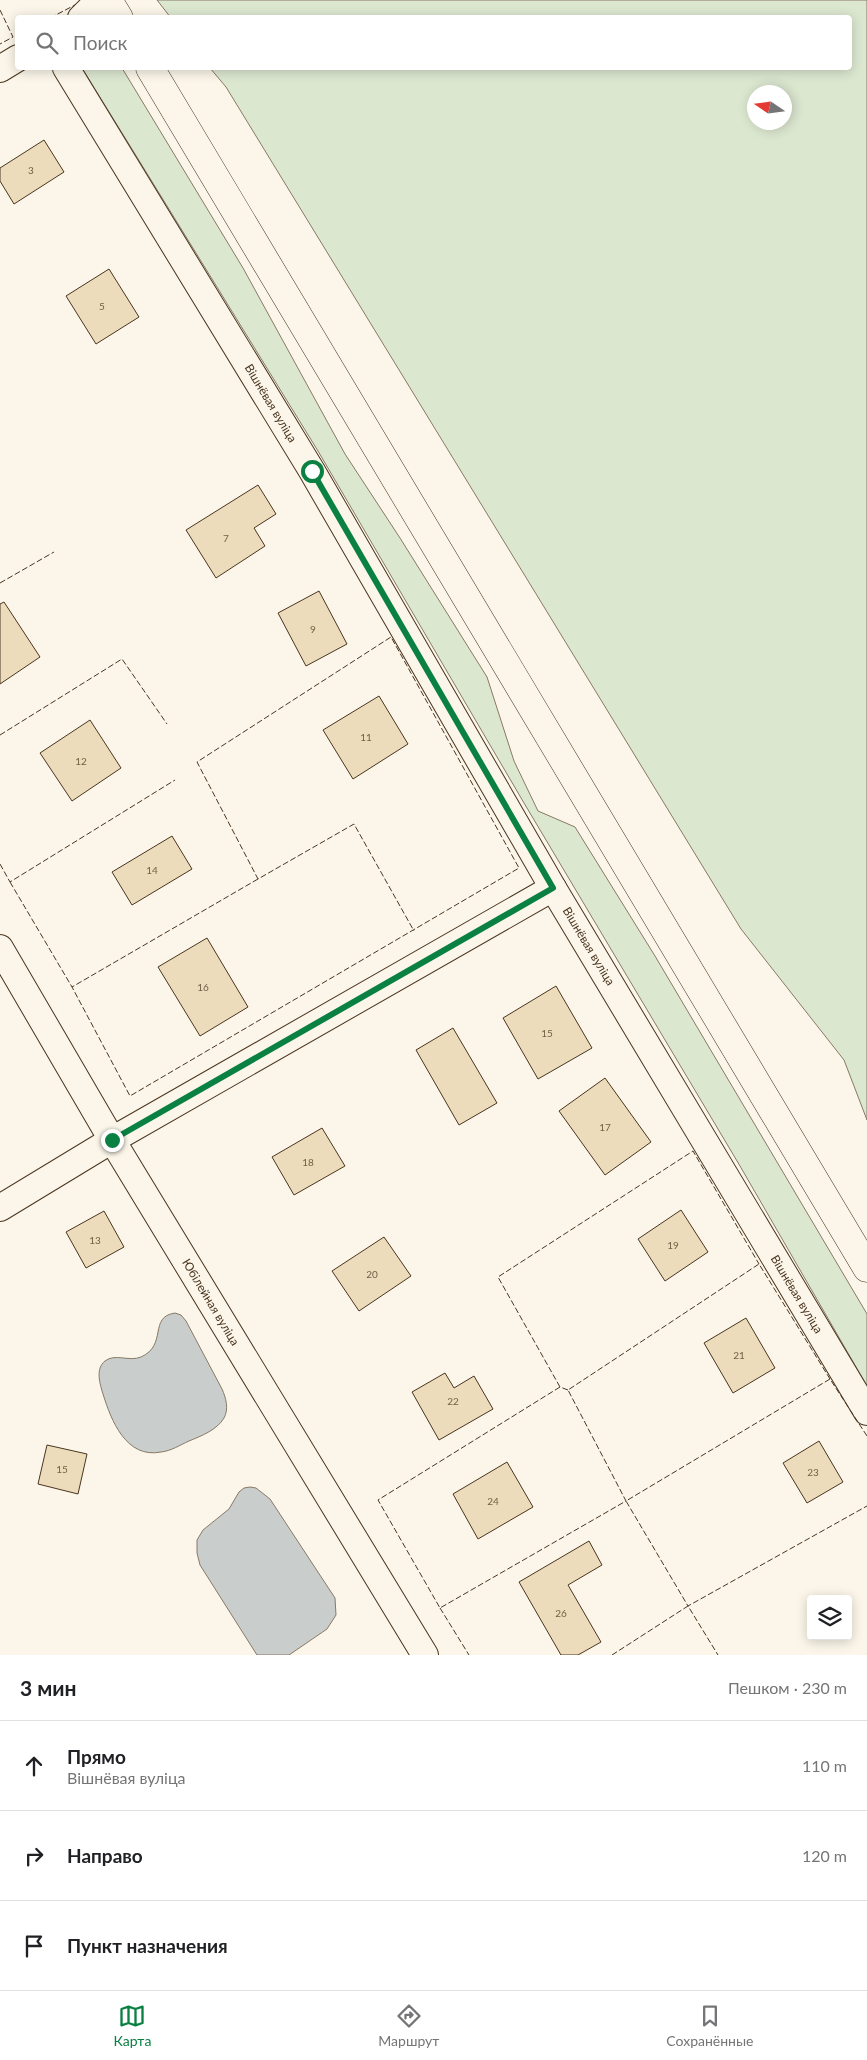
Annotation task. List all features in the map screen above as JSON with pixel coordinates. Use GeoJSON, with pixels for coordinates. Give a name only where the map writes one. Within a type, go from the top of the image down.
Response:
{"type":"FeatureCollection","features":[{"type":"Feature","properties":{"kind":"street"},"geometry":{"type":"LineString","coordinates":[[84,15],[99,0]]}},
{"type":"Feature","properties":{"kind":"street"},"geometry":{"type":"LineString","coordinates":[[108,0],[117,15]]}},
{"type":"Feature","properties":{"kind":"street"},"geometry":{"type":"LineString","coordinates":[[0,69],[15,60]]}},
{"type":"Feature","properties":{"kind":"street","name":"Вішнёвая вуліца"},"geometry":{"type":"LineString","coordinates":[[67,70],[312,471],[553,888],[867,1412]]}},
{"type":"Feature","properties":{"kind":"street"},"geometry":{"type":"LineString","coordinates":[[151,70],[867,1268]]}},
{"type":"Feature","properties":{"kind":"street"},"geometry":{"type":"LineString","coordinates":[[0,1208],[112,1140],[553,888]]}},
{"type":"Feature","properties":{"kind":"street","name":"Юбілейная вуліца"},"geometry":{"type":"LineString","coordinates":[[0,948],[112,1140],[425,1655]]}},
{"type":"Feature","properties":{"kind":"green space"},"geometry":{"type":"Polygon","coordinates":[[[157,0],[867,0],[867,1120],[844,1060],[741,929],[226,87],[212,70],[852,70],[852,15],[169,15],[157,0]]]}},
{"type":"Feature","properties":{"kind":"green space"},"geometry":{"type":"Polygon","coordinates":[[[83,70],[123,70],[243,268],[345,454],[487,677],[514,761],[538,811],[575,827],[655,956],[867,1314],[867,1386],[740,1166],[524,803],[318,451],[83,70]]]}},
{"type":"Feature","properties":{"kind":"shaded area"},"geometry":{"type":"Polygon","coordinates":[[[175,1313],[181,1315],[186,1321],[222,1389],[227,1407],[221,1422],[208,1432],[175,1448],[149,1453],[138,1450],[129,1444],[116,1426],[103,1394],[99,1372],[102,1364],[109,1359],[132,1359],[141,1357],[149,1352],[157,1339],[162,1320],[175,1313]]]}},
{"type":"Feature","properties":{"kind":"shaded area"},"geometry":{"type":"Polygon","coordinates":[[[244,1488],[256,1488],[270,1499],[335,1598],[336,1615],[327,1629],[289,1655],[257,1655],[200,1565],[197,1553],[197,1540],[203,1530],[229,1509],[239,1492],[244,1488]]]}},
{"type":"Feature","properties":{"kind":"building"},"geometry":{"type":"Polygon","coordinates":[[[44,140],[64,172],[14,204],[0,181],[0,168],[44,140]]]}},
{"type":"Feature","properties":{"kind":"building"},"geometry":{"type":"Polygon","coordinates":[[[109,269],[139,317],[96,344],[66,296],[109,269]]]}},
{"type":"Feature","properties":{"kind":"building"},"geometry":{"type":"Polygon","coordinates":[[[258,485],[276,514],[254,528],[265,546],[216,578],[186,530],[258,485]]]}},
{"type":"Feature","properties":{"kind":"building"},"geometry":{"type":"Polygon","coordinates":[[[319,591],[347,644],[306,666],[278,613],[319,591]]]}},
{"type":"Feature","properties":{"kind":"building"},"geometry":{"type":"Polygon","coordinates":[[[4,602],[40,657],[0,684],[0,604],[4,602]]]}},
{"type":"Feature","properties":{"kind":"building"},"geometry":{"type":"Polygon","coordinates":[[[379,696],[408,744],[353,779],[323,730],[379,696]]]}},
{"type":"Feature","properties":{"kind":"building"},"geometry":{"type":"Polygon","coordinates":[[[90,720],[121,768],[72,801],[40,753],[90,720]]]}},
{"type":"Feature","properties":{"kind":"building"},"geometry":{"type":"Polygon","coordinates":[[[172,836],[192,869],[132,905],[112,872],[172,836]]]}},
{"type":"Feature","properties":{"kind":"building"},"geometry":{"type":"Polygon","coordinates":[[[207,938],[248,1007],[200,1036],[158,967],[207,938]]]}},
{"type":"Feature","properties":{"kind":"building"},"geometry":{"type":"Polygon","coordinates":[[[556,986],[592,1048],[538,1079],[503,1018],[556,986]]]}},
{"type":"Feature","properties":{"kind":"building"},"geometry":{"type":"Polygon","coordinates":[[[453,1028],[497,1103],[459,1125],[416,1050],[453,1028]]]}},
{"type":"Feature","properties":{"kind":"building"},"geometry":{"type":"Polygon","coordinates":[[[605,1078],[651,1142],[605,1175],[559,1111],[605,1078]]]}},
{"type":"Feature","properties":{"kind":"building"},"geometry":{"type":"Polygon","coordinates":[[[322,1128],[345,1166],[294,1195],[272,1157],[322,1128]]]}},
{"type":"Feature","properties":{"kind":"building"},"geometry":{"type":"Polygon","coordinates":[[[681,1210],[708,1252],[665,1281],[638,1239],[681,1210]]]}},
{"type":"Feature","properties":{"kind":"building"},"geometry":{"type":"Polygon","coordinates":[[[104,1211],[124,1247],[86,1268],[66,1232],[104,1211]]]}},
{"type":"Feature","properties":{"kind":"building"},"geometry":{"type":"Polygon","coordinates":[[[384,1237],[411,1276],[359,1311],[332,1271],[384,1237]]]}},
{"type":"Feature","properties":{"kind":"building"},"geometry":{"type":"Polygon","coordinates":[[[746,1318],[775,1368],[733,1393],[704,1343],[746,1318]]]}},
{"type":"Feature","properties":{"kind":"building"},"geometry":{"type":"Polygon","coordinates":[[[445,1373],[454,1388],[474,1376],[493,1409],[439,1440],[412,1392],[445,1373]]]}},
{"type":"Feature","properties":{"kind":"building"},"geometry":{"type":"Polygon","coordinates":[[[819,1441],[843,1482],[807,1503],[783,1463],[819,1441]]]}},
{"type":"Feature","properties":{"kind":"building"},"geometry":{"type":"Polygon","coordinates":[[[47,1445],[87,1454],[78,1494],[38,1484],[47,1445]]]}},
{"type":"Feature","properties":{"kind":"building"},"geometry":{"type":"Polygon","coordinates":[[[507,1462],[533,1507],[478,1539],[453,1494],[507,1462]]]}},
{"type":"Feature","properties":{"kind":"building"},"geometry":{"type":"Polygon","coordinates":[[[589,1541],[602,1565],[568,1585],[601,1642],[578,1655],[561,1655],[519,1582],[589,1541]]]}},
{"type":"Feature","properties":{"kind":"fence"},"geometry":{"type":"LineString","coordinates":[[56,15],[75,5]]}},
{"type":"Feature","properties":{"kind":"fence"},"geometry":{"type":"LineString","coordinates":[[0,10],[13,37],[0,44]]}},
{"type":"Feature","properties":{"kind":"fence"},"geometry":{"type":"LineString","coordinates":[[0,583],[54,552]]}},
{"type":"Feature","properties":{"kind":"fence"},"geometry":{"type":"LineString","coordinates":[[258,879],[72,987],[130,1096],[519,868],[391,637],[197,762],[258,879],[354,824],[414,931]]}},
{"type":"Feature","properties":{"kind":"fence"},"geometry":{"type":"LineString","coordinates":[[0,735],[122,659],[167,724]]}},
{"type":"Feature","properties":{"kind":"fence"},"geometry":{"type":"LineString","coordinates":[[0,864],[10,882],[175,780]]}},
{"type":"Feature","properties":{"kind":"fence"},"geometry":{"type":"LineString","coordinates":[[10,882],[72,987]]}},
{"type":"Feature","properties":{"kind":"fence"},"geometry":{"type":"LineString","coordinates":[[568,1390],[560,1387],[498,1277],[693,1151],[759,1264]]}},
{"type":"Feature","properties":{"kind":"fence"},"geometry":{"type":"LineString","coordinates":[[560,1387],[378,1500],[440,1608],[626,1501],[568,1390],[759,1264],[830,1379]]}},
{"type":"Feature","properties":{"kind":"fence"},"geometry":{"type":"LineString","coordinates":[[867,1436],[830,1379],[626,1501],[688,1606],[867,1506]]}},
{"type":"Feature","properties":{"kind":"fence"},"geometry":{"type":"LineString","coordinates":[[612,1655],[688,1606],[718,1655]]}},
{"type":"Feature","properties":{"kind":"fence"},"geometry":{"type":"LineString","coordinates":[[440,1608],[469,1655]]}},
{"type":"Feature","properties":{"kind":"route"},"geometry":{"type":"LineString","coordinates":[[112,1140],[553,888],[312,471]]}}]}
